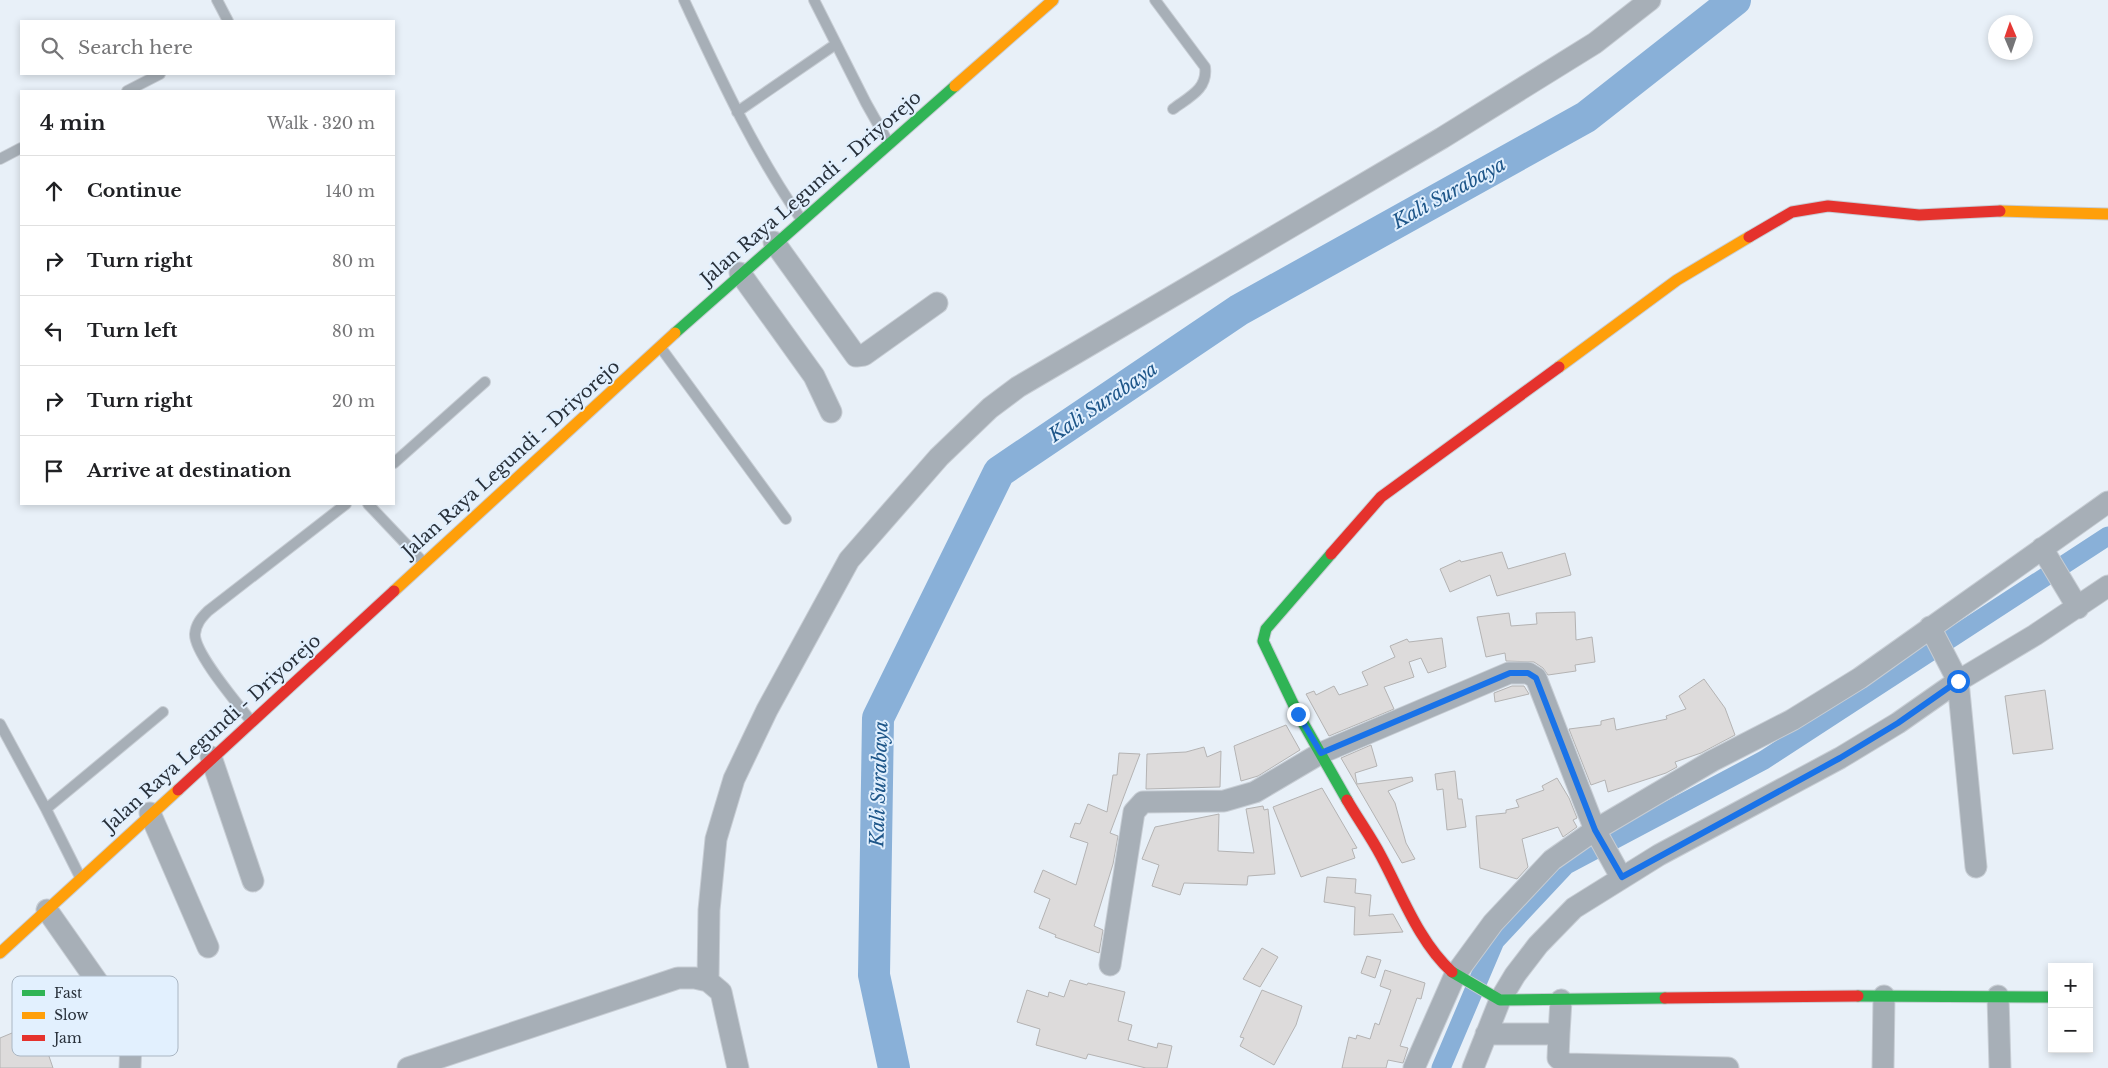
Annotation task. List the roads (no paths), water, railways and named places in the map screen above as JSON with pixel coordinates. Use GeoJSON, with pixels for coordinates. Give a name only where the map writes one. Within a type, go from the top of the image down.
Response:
{"type":"FeatureCollection","features":[{"type":"Feature","properties":{"kind":"street","name":"Jalan Raya Legundi - Driyorejo"},"geometry":{"type":"LineString","coordinates":[[0,953],[80,877],[774,242],[1053,0]]}},
{"type":"Feature","properties":{"kind":"street"},"geometry":{"type":"LineString","coordinates":[[708,981],[709,910],[716,839],[734,779],[767,710],[849,560],[939,457],[990,408],[1018,388],[1442,138],[1595,43],[1650,0]]}},
{"type":"Feature","properties":{"kind":"street"},"geometry":{"type":"LineString","coordinates":[[2048,996],[1561,1000],[1495,998],[1458,977],[1442,963],[1417,926],[1380,854],[1354,813],[1321,753],[1268,654],[1263,641],[1266,629],[1381,497],[1677,280],[1792,212],[1828,206],[1919,215],[2002,211],[2108,214]]}},
{"type":"Feature","properties":{"kind":"street"},"geometry":{"type":"LineString","coordinates":[[774,242],[858,356],[864,355],[937,303]]}},
{"type":"Feature","properties":{"kind":"street"},"geometry":{"type":"LineString","coordinates":[[740,273],[814,376],[830,412]]}},
{"type":"Feature","properties":{"kind":"street"},"geometry":{"type":"LineString","coordinates":[[1414,1068],[1458,977],[1493,924],[1552,860],[1598,836],[1712,761],[1800,715],[1860,678],[2046,555],[2108,502]]}},
{"type":"Feature","properties":{"kind":"street"},"geometry":{"type":"LineString","coordinates":[[2046,555],[2074,602]]}},
{"type":"Feature","properties":{"kind":"street"},"geometry":{"type":"LineString","coordinates":[[1488,1068],[1495,998],[1538,944],[1574,908],[1618,872],[1840,758],[1898,723],[1955,676],[2074,602],[2108,586]]}},
{"type":"Feature","properties":{"kind":"street"},"geometry":{"type":"LineString","coordinates":[[1932,631],[1955,676],[1976,868]]}},
{"type":"Feature","properties":{"kind":"street"},"geometry":{"type":"LineString","coordinates":[[1110,965],[1134,812],[1138,806],[1150,800],[1224,801],[1255,792],[1321,753],[1510,673],[1528,673],[1536,678],[1598,836],[1618,872]]}},
{"type":"Feature","properties":{"kind":"street"},"geometry":{"type":"LineString","coordinates":[[211,758],[253,881]]}},
{"type":"Feature","properties":{"kind":"street"},"geometry":{"type":"LineString","coordinates":[[150,813],[208,947]]}},
{"type":"Feature","properties":{"kind":"street"},"geometry":{"type":"LineString","coordinates":[[47,910],[93,976]]}},
{"type":"Feature","properties":{"kind":"street"},"geometry":{"type":"LineString","coordinates":[[408,1068],[678,978],[695,978],[708,981],[721,992],[738,1068]]}},
{"type":"Feature","properties":{"kind":"street"},"geometry":{"type":"LineString","coordinates":[[1883,1068],[1884,996]]}},
{"type":"Feature","properties":{"kind":"street"},"geometry":{"type":"LineString","coordinates":[[1998,996],[2000,1068]]}},
{"type":"Feature","properties":{"kind":"street"},"geometry":{"type":"LineString","coordinates":[[1561,1000],[1558,1058],[1566,1064],[1728,1068]]}},
{"type":"Feature","properties":{"kind":"street"},"geometry":{"type":"LineString","coordinates":[[1491,1034],[1559,1034]]}},
{"type":"Feature","properties":{"kind":"street"},"geometry":{"type":"LineString","coordinates":[[1472,1068],[1491,1034]]}},
{"type":"Feature","properties":{"kind":"lane"},"geometry":{"type":"LineString","coordinates":[[217,0],[227,20]]}},
{"type":"Feature","properties":{"kind":"lane"},"geometry":{"type":"LineString","coordinates":[[684,0],[737,112],[771,173],[801,219]]}},
{"type":"Feature","properties":{"kind":"lane"},"geometry":{"type":"LineString","coordinates":[[814,0],[888,142]]}},
{"type":"Feature","properties":{"kind":"lane"},"geometry":{"type":"LineString","coordinates":[[1155,0],[1205,67],[1206,80],[1202,86],[1174,109]]}},
{"type":"Feature","properties":{"kind":"lane"},"geometry":{"type":"LineString","coordinates":[[737,112],[836,44]]}},
{"type":"Feature","properties":{"kind":"lane"},"geometry":{"type":"LineString","coordinates":[[129,90],[158,75]]}},
{"type":"Feature","properties":{"kind":"lane"},"geometry":{"type":"LineString","coordinates":[[0,159],[20,149]]}},
{"type":"Feature","properties":{"kind":"lane"},"geometry":{"type":"LineString","coordinates":[[660,346],[786,519]]}},
{"type":"Feature","properties":{"kind":"lane"},"geometry":{"type":"LineString","coordinates":[[395,462],[485,382]]}},
{"type":"Feature","properties":{"kind":"lane"},"geometry":{"type":"LineString","coordinates":[[250,721],[198,650],[195,635],[198,622],[208,611],[345,505]]}},
{"type":"Feature","properties":{"kind":"lane"},"geometry":{"type":"LineString","coordinates":[[369,505],[424,562]]}},
{"type":"Feature","properties":{"kind":"lane"},"geometry":{"type":"LineString","coordinates":[[46,809],[163,712]]}},
{"type":"Feature","properties":{"kind":"lane"},"geometry":{"type":"LineString","coordinates":[[0,724],[80,877]]}},
{"type":"Feature","properties":{"kind":"waterway","name":"Kali Surabaya"},"geometry":{"type":"LineString","coordinates":[[894,1068],[874,975],[878,718],[999,472],[1239,310],[1586,117],[1735,0]]}},
{"type":"Feature","properties":{"kind":"waterway"},"geometry":{"type":"LineString","coordinates":[[1441,1068],[1495,941],[1566,865],[1764,760],[2108,536]]}}]}
